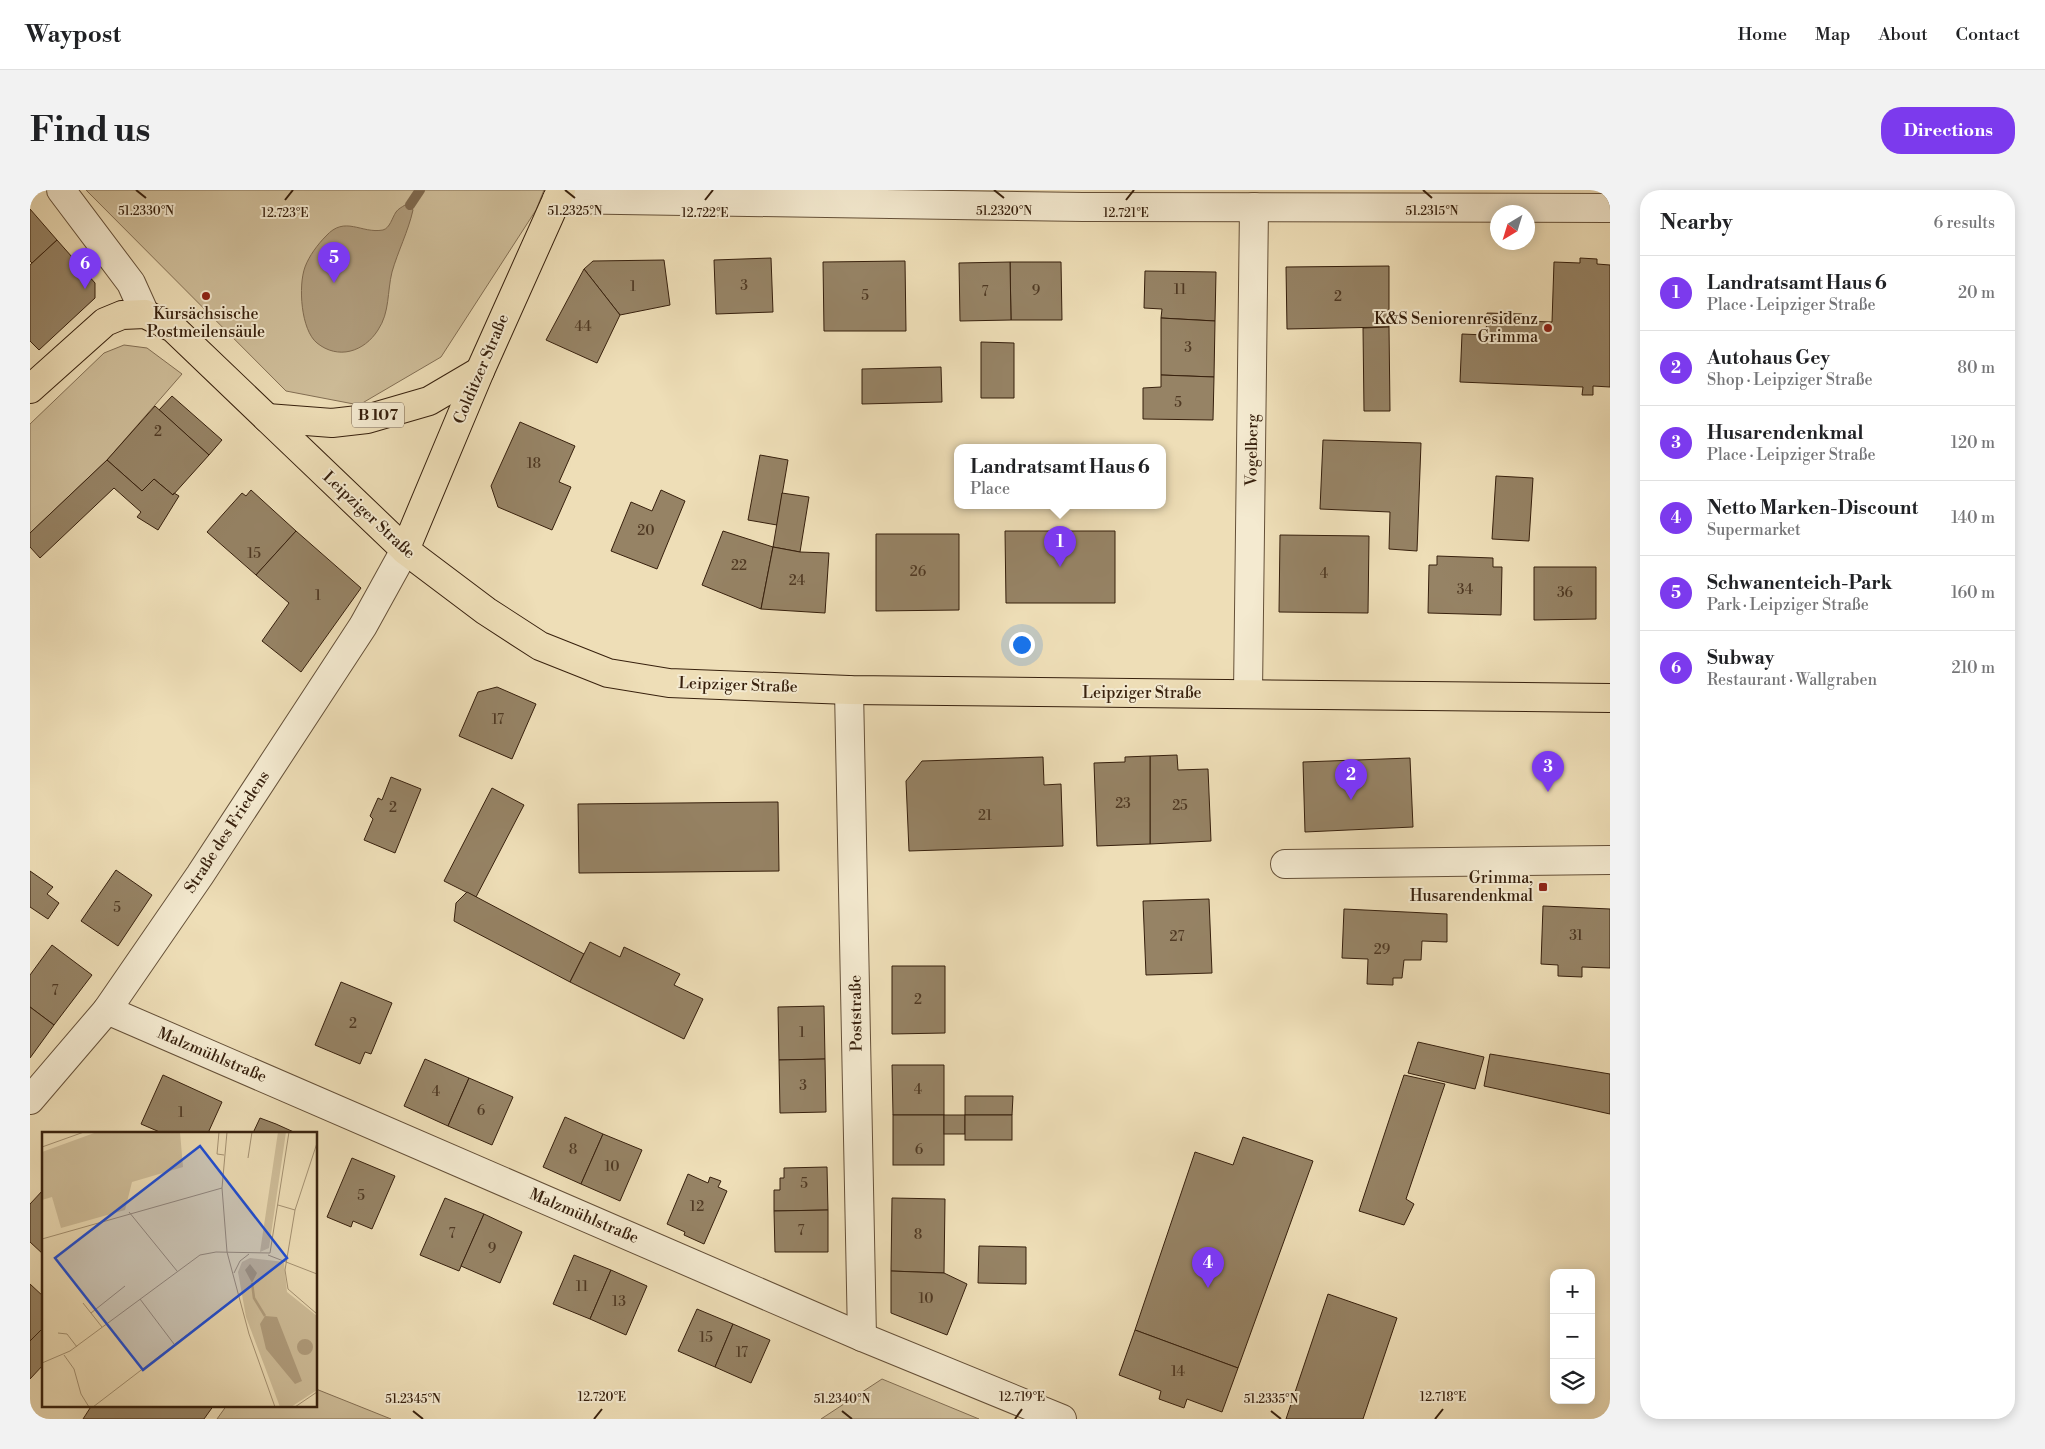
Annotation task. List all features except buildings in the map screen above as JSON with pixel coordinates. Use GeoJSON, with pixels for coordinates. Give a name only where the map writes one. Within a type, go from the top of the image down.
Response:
{"type":"FeatureCollection","features":[{"type":"Feature","properties":{"kind":"main road","name":"Colditzer Straße"},"geometry":{"type":"LineString","coordinates":[[405,550],[480,371],[559,195]]}},
{"type":"Feature","properties":{"kind":"main road"},"geometry":{"type":"LineString","coordinates":[[30,389],[105,322],[122,315],[144,314]]}},
{"type":"Feature","properties":{"kind":"main road","name":"Leipziger Straße"},"geometry":{"type":"LineString","coordinates":[[144,314],[173,328],[343,493],[405,550],[486,611],[540,646],[608,673],[669,683],[850,690],[1610,698]]}},
{"type":"Feature","properties":{"kind":"main road","name":"B 107"},"geometry":{"type":"LineString","coordinates":[[267,418],[332,423],[367,419],[429,401],[480,371]]}},
{"type":"Feature","properties":{"kind":"street"},"geometry":{"type":"LineString","coordinates":[[61,190],[130,283],[144,314]]}},
{"type":"Feature","properties":{"kind":"street"},"geometry":{"type":"LineString","coordinates":[[559,195],[1083,207],[1610,208]]}},
{"type":"Feature","properties":{"kind":"street","name":"Vogelberg"},"geometry":{"type":"LineString","coordinates":[[1248,693],[1254,207]]}},
{"type":"Feature","properties":{"kind":"street","name":"Straße des Friedens"},"geometry":{"type":"LineString","coordinates":[[30,1100],[107,1010],[200,875],[363,626],[405,550]]}},
{"type":"Feature","properties":{"kind":"street","name":"Poststraße"},"geometry":{"type":"LineString","coordinates":[[850,690],[862,1337]]}},
{"type":"Feature","properties":{"kind":"street"},"geometry":{"type":"LineString","coordinates":[[1285,864],[1610,860]]}},
{"type":"Feature","properties":{"kind":"street","name":"Malzmühlstraße"},"geometry":{"type":"LineString","coordinates":[[107,1010],[862,1337],[1062,1419]]}},
{"type":"Feature","properties":{"kind":"shaded area"},"geometry":{"type":"Polygon","coordinates":[[[86,190],[544,190],[536,210],[441,357],[359,405],[286,391],[86,190]]]}},
{"type":"Feature","properties":{"kind":"shaded area"},"geometry":{"type":"Polygon","coordinates":[[[405,205],[410,205],[413,210],[390,279],[385,316],[382,323],[372,338],[358,348],[342,352],[325,348],[312,337],[307,328],[302,307],[303,275],[314,250],[326,236],[340,227],[347,226],[375,231],[383,230],[389,225],[397,211],[405,205]]]}},
{"type":"Feature","properties":{"kind":"shaded area"},"geometry":{"type":"Polygon","coordinates":[[[124,345],[147,348],[182,374],[107,460],[30,533],[30,424],[104,353],[124,345]]]}},
{"type":"Feature","properties":{"kind":"shaded area"},"geometry":{"type":"Polygon","coordinates":[[[882,1379],[979,1419],[821,1419],[882,1379]]]}},
{"type":"Feature","properties":{"kind":"shaded area"},"geometry":{"type":"Polygon","coordinates":[[[318,1390],[391,1419],[217,1419],[226,1406],[318,1406],[318,1390]]]}},
{"type":"Feature","properties":{"kind":"waterway"},"geometry":{"type":"LineString","coordinates":[[410,205],[420,190]]}},
{"type":"Feature","properties":{"kind":"place","name":"Schwanenteich-Park"},"geometry":{"type":"Point","coordinates":[334,283]}},
{"type":"Feature","properties":{"kind":"place","name":"Subway"},"geometry":{"type":"Point","coordinates":[85,289]}},
{"type":"Feature","properties":{"kind":"place","name":"Kursächsische Postmeilensäule"},"geometry":{"type":"Point","coordinates":[206,296]}},
{"type":"Feature","properties":{"kind":"place","name":"K&S Seniorenresidenz Grimma"},"geometry":{"type":"Point","coordinates":[1548,328]}},
{"type":"Feature","properties":{"kind":"place","name":"Landratsamt Haus 6"},"geometry":{"type":"Point","coordinates":[1060,567]}},
{"type":"Feature","properties":{"kind":"place","name":"Husarendenkmal"},"geometry":{"type":"Point","coordinates":[1548,792]}},
{"type":"Feature","properties":{"kind":"place","name":"Autohaus Gey"},"geometry":{"type":"Point","coordinates":[1351,800]}},
{"type":"Feature","properties":{"kind":"place","name":"Grimma, Husarendenkmal"},"geometry":{"type":"Point","coordinates":[1543,887]}},
{"type":"Feature","properties":{"kind":"place","name":"Netto Marken-Discount"},"geometry":{"type":"Point","coordinates":[1208,1288]}}]}
